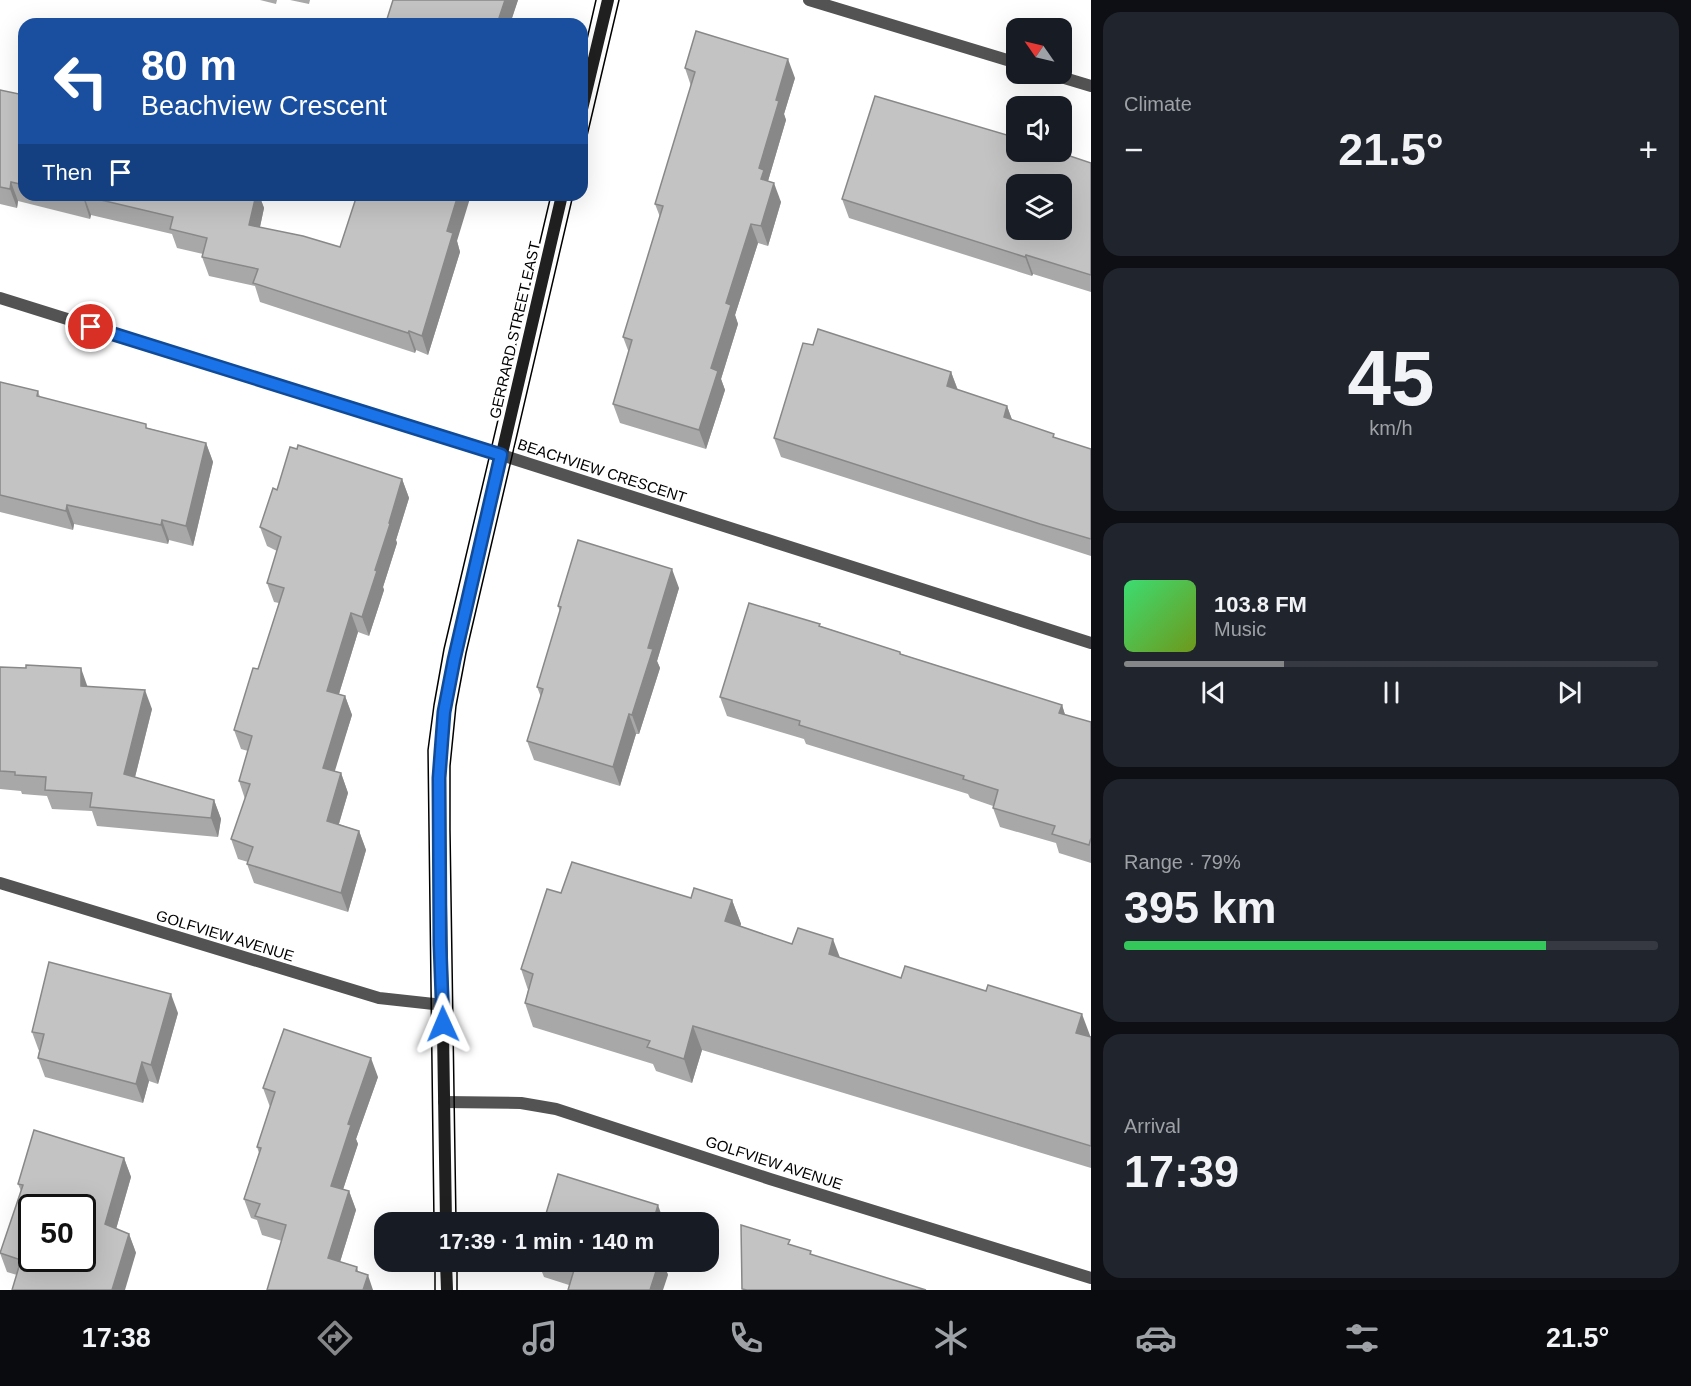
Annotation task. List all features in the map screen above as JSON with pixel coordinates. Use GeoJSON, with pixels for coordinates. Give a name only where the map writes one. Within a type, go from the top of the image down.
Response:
{"type":"FeatureCollection","features":[{"type":"Feature","properties":{"kind":"main road"},"geometry":{"type":"LineString","coordinates":[[588,84],[608,0]]}},
{"type":"Feature","properties":{"kind":"main road","name":"GERRARD STREET EAST"},"geometry":{"type":"LineString","coordinates":[[446,1212],[439,778],[444,712],[454,660],[561,201]]}},
{"type":"Feature","properties":{"kind":"main road"},"geometry":{"type":"LineString","coordinates":[[446,1272],[447,1290]]}},
{"type":"Feature","properties":{"kind":"street"},"geometry":{"type":"LineString","coordinates":[[809,0],[1006,60]]}},
{"type":"Feature","properties":{"kind":"street"},"geometry":{"type":"LineString","coordinates":[[1072,80],[1091,86]]}},
{"type":"Feature","properties":{"kind":"street","name":"BEACHVIEW CRESCENT"},"geometry":{"type":"LineString","coordinates":[[0,298],[1091,643]]}},
{"type":"Feature","properties":{"kind":"street","name":"GOLFVIEW AVENUE"},"geometry":{"type":"LineString","coordinates":[[0,883],[379,998],[443,1005]]}},
{"type":"Feature","properties":{"kind":"street","name":"GOLFVIEW AVENUE"},"geometry":{"type":"LineString","coordinates":[[444,1102],[521,1103],[556,1109],[770,1179],[1091,1278]]}},
{"type":"Feature","properties":{"kind":"building"},"geometry":{"type":"Polygon","coordinates":[[[393,0],[505,0],[499,18],[387,18],[393,0]]]}},
{"type":"Feature","properties":{"kind":"building"},"geometry":{"type":"Polygon","coordinates":[[[696,31],[788,59],[776,100],[779,101],[759,168],[764,170],[761,179],[774,183],[761,226],[751,224],[726,303],[731,305],[711,368],[718,371],[699,430],[613,404],[632,340],[623,337],[663,206],[655,204],[695,72],[685,68],[696,31]]]}},
{"type":"Feature","properties":{"kind":"building"},"geometry":{"type":"Polygon","coordinates":[[[0,90],[18,94],[18,184],[11,182],[10,189],[0,187],[0,90]]]}},
{"type":"Feature","properties":{"kind":"building"},"geometry":{"type":"Polygon","coordinates":[[[875,96],[1006,135],[1006,162],[1072,162],[1072,157],[1091,163],[1091,275],[1026,255],[1025,257],[842,199],[875,96]]]}},
{"type":"Feature","properties":{"kind":"building"},"geometry":{"type":"Polygon","coordinates":[[[105,201],[255,201],[249,225],[303,236],[340,247],[355,201],[456,201],[447,231],[453,233],[422,336],[253,283],[258,269],[202,257],[207,238],[170,229],[173,217],[105,201]]]}},
{"type":"Feature","properties":{"kind":"building"},"geometry":{"type":"Polygon","coordinates":[[[818,329],[951,372],[947,386],[1007,406],[1004,417],[1054,434],[1053,437],[1091,449],[1091,539],[774,438],[803,343],[813,345],[818,329]]]}},
{"type":"Feature","properties":{"kind":"building"},"geometry":{"type":"Polygon","coordinates":[[[0,382],[38,391],[37,396],[146,424],[146,428],[206,443],[186,526],[162,520],[161,525],[67,505],[66,511],[0,495],[0,382]]]}},
{"type":"Feature","properties":{"kind":"building"},"geometry":{"type":"Polygon","coordinates":[[[298,445],[402,479],[362,617],[351,613],[327,691],[345,696],[323,768],[341,773],[327,821],[359,831],[341,893],[247,864],[253,847],[231,839],[250,784],[239,781],[252,736],[234,730],[253,668],[258,669],[284,588],[267,583],[281,537],[260,527],[273,488],[277,490],[290,447],[297,449],[298,445]]]}},
{"type":"Feature","properties":{"kind":"building"},"geometry":{"type":"Polygon","coordinates":[[[578,540],[672,569],[648,648],[653,649],[632,715],[629,714],[613,767],[527,741],[543,689],[537,687],[578,540]]]}},
{"type":"Feature","properties":{"kind":"building"},"geometry":{"type":"Polygon","coordinates":[[[749,603],[820,624],[819,626],[900,652],[900,654],[1062,705],[1059,713],[1091,722],[1091,838],[1089,845],[1052,834],[1055,826],[993,808],[998,790],[963,779],[964,776],[799,725],[800,721],[720,697],[749,603]]]}},
{"type":"Feature","properties":{"kind":"building"},"geometry":{"type":"Polygon","coordinates":[[[26,665],[81,668],[81,686],[145,690],[124,774],[214,800],[211,818],[90,807],[92,793],[45,790],[46,777],[15,775],[15,772],[0,771],[0,667],[26,668],[26,665]]]}},
{"type":"Feature","properties":{"kind":"building"},"geometry":{"type":"Polygon","coordinates":[[[572,862],[691,898],[694,888],[732,900],[725,921],[792,944],[798,928],[833,939],[829,954],[901,978],[905,966],[986,991],[988,985],[1082,1014],[1076,1033],[1091,1037],[1091,1146],[693,1026],[684,1059],[647,1047],[650,1041],[525,1003],[533,974],[521,969],[547,889],[561,893],[572,862]]]}},
{"type":"Feature","properties":{"kind":"building"},"geometry":{"type":"Polygon","coordinates":[[[49,962],[171,994],[151,1065],[142,1062],[136,1084],[38,1058],[44,1034],[32,1032],[49,962]]]}},
{"type":"Feature","properties":{"kind":"building"},"geometry":{"type":"Polygon","coordinates":[[[284,1029],[371,1058],[348,1124],[351,1125],[331,1186],[349,1191],[328,1258],[357,1267],[356,1271],[368,1275],[363,1290],[267,1290],[286,1225],[255,1216],[260,1204],[244,1199],[261,1148],[257,1147],[275,1092],[263,1088],[284,1029]]]}},
{"type":"Feature","properties":{"kind":"building"},"geometry":{"type":"Polygon","coordinates":[[[34,1130],[124,1158],[105,1224],[129,1234],[112,1290],[12,1290],[18,1270],[18,1272],[96,1272],[96,1194],[20,1194],[23,1185],[18,1184],[34,1130]]]}},
{"type":"Feature","properties":{"kind":"building"},"geometry":{"type":"Polygon","coordinates":[[[558,1174],[658,1205],[656,1212],[547,1212],[558,1174]]]}},
{"type":"Feature","properties":{"kind":"building"},"geometry":{"type":"Polygon","coordinates":[[[18,1200],[18,1259],[0,1253],[18,1200]]]}},
{"type":"Feature","properties":{"kind":"building"},"geometry":{"type":"Polygon","coordinates":[[[741,1225],[790,1240],[788,1244],[811,1251],[810,1254],[926,1290],[742,1289],[741,1225]]]}},
{"type":"Feature","properties":{"kind":"building"},"geometry":{"type":"Polygon","coordinates":[[[573,1272],[656,1272],[650,1290],[568,1290],[573,1272]]]}},
{"type":"Feature","properties":{"kind":"tram line"},"geometry":{"type":"LineString","coordinates":[[588,35],[596,0]]}},
{"type":"Feature","properties":{"kind":"tram line"},"geometry":{"type":"LineString","coordinates":[[588,132],[619,0]]}},
{"type":"Feature","properties":{"kind":"tram line"},"geometry":{"type":"LineString","coordinates":[[434,1212],[428,750],[444,649],[550,201]]}},
{"type":"Feature","properties":{"kind":"tram line"},"geometry":{"type":"LineString","coordinates":[[456,1212],[450,766],[456,706],[466,653],[572,201]]}},
{"type":"Feature","properties":{"kind":"tram line"},"geometry":{"type":"LineString","coordinates":[[435,1272],[435,1290]]}},
{"type":"Feature","properties":{"kind":"tram line"},"geometry":{"type":"LineString","coordinates":[[457,1272],[457,1290]]}},
{"type":"Feature","properties":{"kind":"route"},"geometry":{"type":"LineString","coordinates":[[91,327],[501,455],[444,712],[439,778],[443,1024]]}}]}
